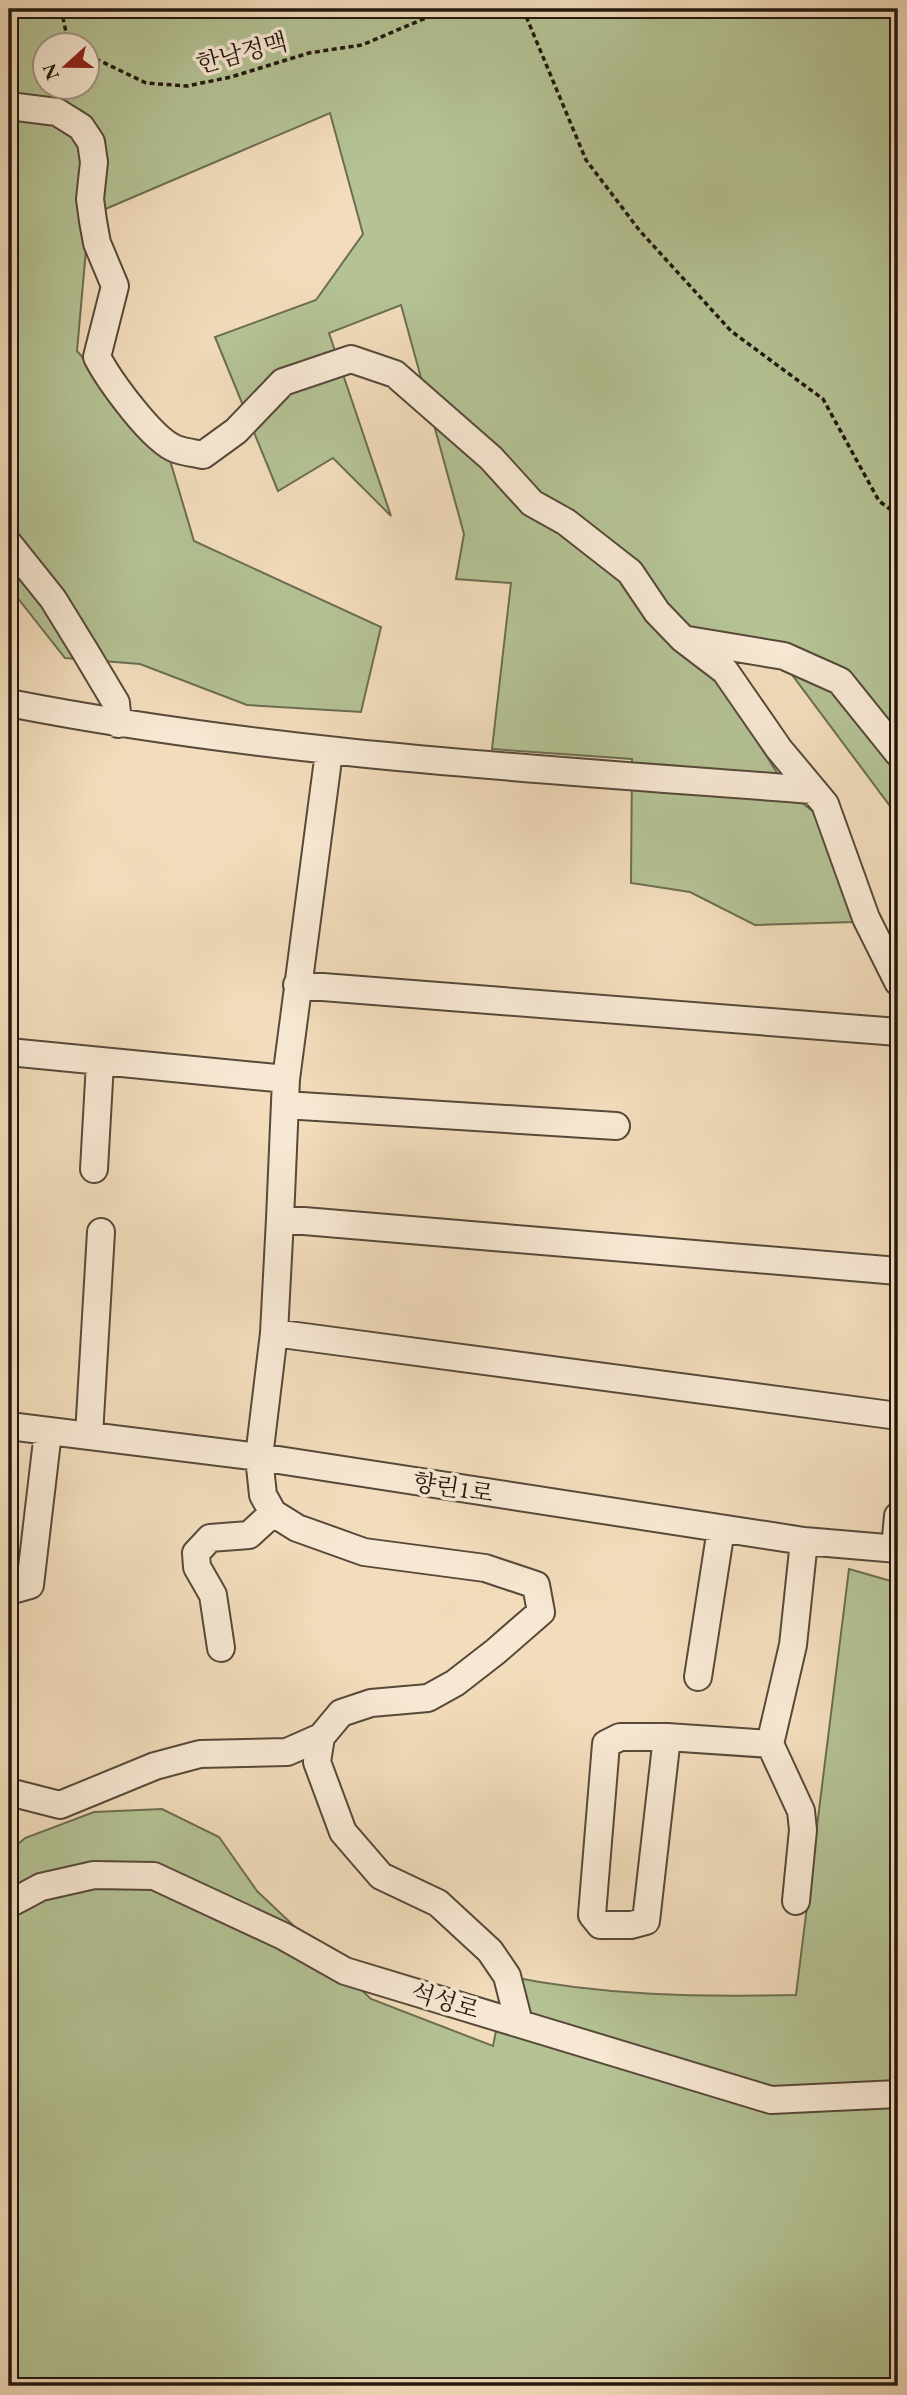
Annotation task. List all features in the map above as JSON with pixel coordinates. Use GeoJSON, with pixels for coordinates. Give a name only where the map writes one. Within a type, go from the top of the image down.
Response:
{"type":"FeatureCollection","features":[{"type":"Feature","properties":{"kind":"street"},"geometry":{"type":"LineString","coordinates":[[9,106],[57,112],[81,127],[91,142],[94,162],[90,199],[93,221],[97,243],[115,286],[97,357],[108,380],[147,425],[174,449],[203,455],[236,431],[283,382],[351,359],[395,374],[491,458],[532,502],[566,522],[630,572],[657,612],[683,639],[724,671],[779,749],[825,804],[866,918],[898,982]]}},
{"type":"Feature","properties":{"kind":"street"},"geometry":{"type":"LineString","coordinates":[[9,544],[53,599],[85,650],[116,703],[118,724]]}},
{"type":"Feature","properties":{"kind":"street"},"geometry":{"type":"LineString","coordinates":[[683,639],[784,656],[840,681],[898,753]]}},
{"type":"Feature","properties":{"kind":"street"},"geometry":{"type":"LineString","coordinates":[[9,703],[118,724],[329,752],[813,790]]}},
{"type":"Feature","properties":{"kind":"street"},"geometry":{"type":"LineString","coordinates":[[9,1792],[60,1805],[155,1766],[200,1754],[287,1752],[321,1737],[341,1713],[371,1703],[428,1698],[455,1683],[541,1612],[536,1585],[485,1567],[364,1552],[297,1528],[273,1513],[263,1495],[259,1457],[274,1333],[286,1092],[297,985],[329,752]]}},
{"type":"Feature","properties":{"kind":"street"},"geometry":{"type":"LineString","coordinates":[[297,985],[898,1032]]}},
{"type":"Feature","properties":{"kind":"street"},"geometry":{"type":"LineString","coordinates":[[9,1052],[100,1063],[286,1092],[616,1126]]}},
{"type":"Feature","properties":{"kind":"street"},"geometry":{"type":"LineString","coordinates":[[94,1169],[100,1063]]}},
{"type":"Feature","properties":{"kind":"street"},"geometry":{"type":"LineString","coordinates":[[280,1219],[898,1271]]}},
{"type":"Feature","properties":{"kind":"street"},"geometry":{"type":"LineString","coordinates":[[89,1434],[101,1232]]}},
{"type":"Feature","properties":{"kind":"street"},"geometry":{"type":"LineString","coordinates":[[274,1333],[898,1416]]}},
{"type":"Feature","properties":{"kind":"street","name":"향린1로"},"geometry":{"type":"LineString","coordinates":[[9,1426],[259,1457],[804,1541],[896,1548]]}},
{"type":"Feature","properties":{"kind":"street"},"geometry":{"type":"LineString","coordinates":[[9,1591],[30,1585],[48,1432]]}},
{"type":"Feature","properties":{"kind":"street"},"geometry":{"type":"LineString","coordinates":[[221,1648],[213,1595],[197,1567],[195,1553],[210,1538],[249,1535],[273,1513]]}},
{"type":"Feature","properties":{"kind":"street"},"geometry":{"type":"LineString","coordinates":[[896,1548],[898,1516]]}},
{"type":"Feature","properties":{"kind":"street"},"geometry":{"type":"LineString","coordinates":[[698,1677],[721,1529]]}},
{"type":"Feature","properties":{"kind":"street"},"geometry":{"type":"LineString","coordinates":[[796,1901],[803,1830],[801,1811],[770,1744],[793,1645],[804,1541]]}},
{"type":"Feature","properties":{"kind":"street"},"geometry":{"type":"LineString","coordinates":[[321,1737],[317,1762],[343,1832],[381,1876],[438,1903],[490,1951],[507,1976],[519,2024]]}},
{"type":"Feature","properties":{"kind":"street"},"geometry":{"type":"LineString","coordinates":[[667,1737],[646,1921],[631,1925],[600,1925],[592,1915],[607,1744],[620,1737],[667,1737],[770,1744]]}},
{"type":"Feature","properties":{"kind":"street","name":"석성로"},"geometry":{"type":"LineString","coordinates":[[9,1904],[41,1887],[94,1875],[155,1876],[283,1936],[345,1971],[771,2100],[898,2094]]}},
{"type":"Feature","properties":{"kind":"path"},"geometry":{"type":"LineString","coordinates":[[61,9],[66,32]]}},
{"type":"Feature","properties":{"kind":"path","name":"한남정맥"},"geometry":{"type":"LineString","coordinates":[[102,62],[146,83],[187,86],[230,77],[309,52],[362,46],[447,9]]}},
{"type":"Feature","properties":{"kind":"path"},"geometry":{"type":"LineString","coordinates":[[523,9],[586,160],[640,231],[731,331],[823,399],[879,501],[898,515]]}},
{"type":"Feature","properties":{"kind":"green space"},"geometry":{"type":"Polygon","coordinates":[[[9,9],[898,9],[898,811],[893,810],[769,644],[688,630],[789,792],[816,814],[853,922],[755,925],[690,892],[631,883],[632,759],[492,749],[511,583],[456,579],[464,534],[401,305],[329,333],[391,516],[333,458],[278,491],[215,337],[316,300],[363,234],[330,113],[89,216],[77,351],[169,457],[194,541],[381,627],[361,712],[247,705],[140,664],[65,658],[9,587],[9,9]]]}},
{"type":"Feature","properties":{"kind":"green space"},"geometry":{"type":"Polygon","coordinates":[[[849,1569],[898,1583],[898,2386],[9,2386],[9,1852],[25,1838],[94,1812],[162,1809],[219,1837],[257,1891],[371,1999],[493,2046],[507,1976],[580,1988],[651,1994],[796,1995],[849,1569]]]}}]}
